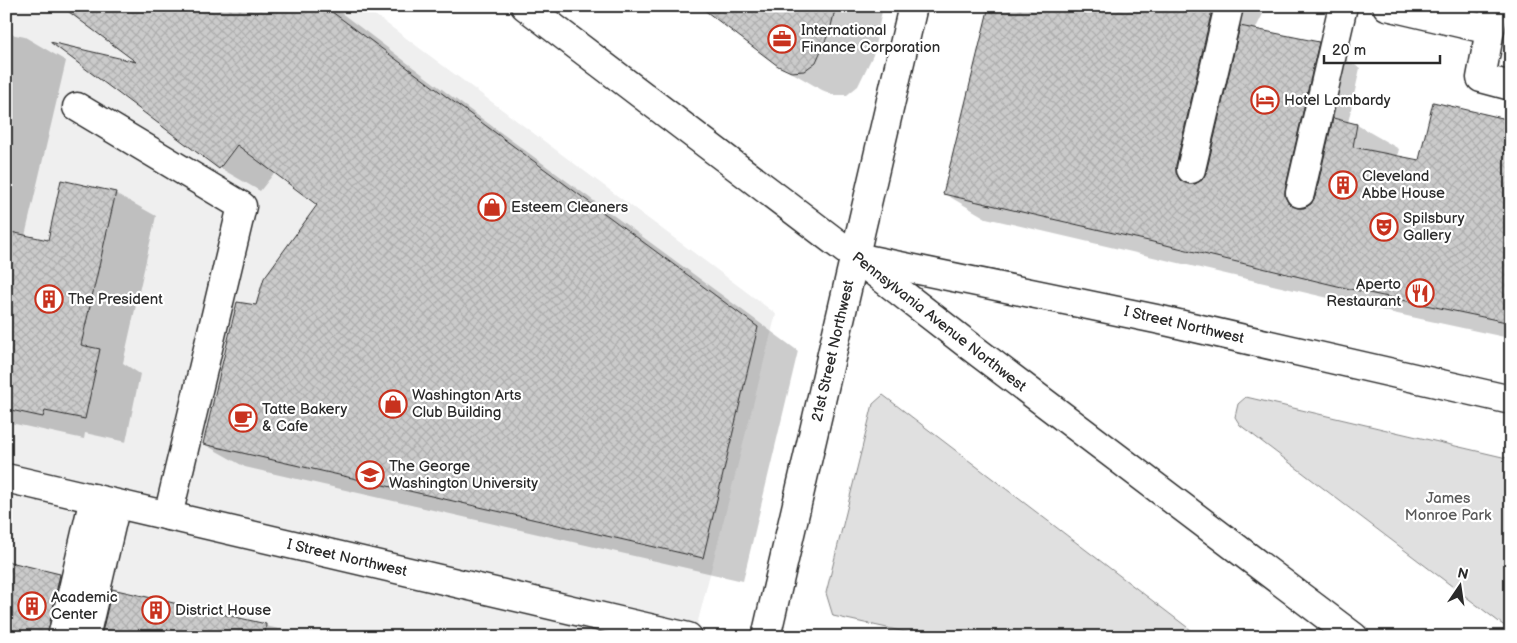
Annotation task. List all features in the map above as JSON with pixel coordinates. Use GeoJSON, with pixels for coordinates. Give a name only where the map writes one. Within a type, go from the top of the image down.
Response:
{"type":"FeatureCollection","features":[{"type":"Feature","properties":{"kind":"main road","name":"Pennsylvania Avenue Northwest"},"geometry":{"type":"LineString","coordinates":[[525,6],[1354,637]]}},
{"type":"Feature","properties":{"kind":"main road","name":"21st Street Northwest"},"geometry":{"type":"LineString","coordinates":[[766,637],[913,6]]}},
{"type":"Feature","properties":{"kind":"main road"},"geometry":{"type":"LineString","coordinates":[[1192,169],[1229,6]]}},
{"type":"Feature","properties":{"kind":"main road"},"geometry":{"type":"LineString","coordinates":[[1300,193],[1344,6]]}},
{"type":"Feature","properties":{"kind":"main road"},"geometry":{"type":"LineString","coordinates":[[1387,6],[1493,18],[1481,78],[1511,86]]}},
{"type":"Feature","properties":{"kind":"main road"},"geometry":{"type":"LineString","coordinates":[[77,106],[242,206],[168,516]]}},
{"type":"Feature","properties":{"kind":"main road","name":"I Street Northwest"},"geometry":{"type":"LineString","coordinates":[[855,257],[1161,320],[1511,400]]}},
{"type":"Feature","properties":{"kind":"main road","name":"I Street Northwest"},"geometry":{"type":"LineString","coordinates":[[6,478],[688,637]]}},
{"type":"Feature","properties":{"kind":"main road"},"geometry":{"type":"LineString","coordinates":[[62,637],[105,501]]}},
{"type":"Feature","properties":{"kind":"main road"},"geometry":{"type":"LineString","coordinates":[[85,637],[105,501]]}},
{"type":"Feature","properties":{"kind":"shaded area","name":"The George Washington University"},"geometry":{"type":"Polygon","coordinates":[[[6,6],[363,6],[776,314],[694,637],[6,637],[6,6]]]}},
{"type":"Feature","properties":{"kind":"green space"},"geometry":{"type":"Polygon","coordinates":[[[883,395],[1200,637],[928,637],[833,616],[826,593],[873,404],[883,395]]]}},
{"type":"Feature","properties":{"kind":"green space","name":"James Monroe Park"},"geometry":{"type":"Polygon","coordinates":[[[1246,397],[1511,459],[1511,631],[1240,425],[1235,417],[1238,404],[1246,397]]]}},
{"type":"Feature","properties":{"kind":"building"},"geometry":{"type":"Polygon","coordinates":[[[61,6],[324,6],[758,327],[703,558],[203,444],[237,302],[256,305],[264,278],[317,205],[237,145],[219,169],[50,42],[136,62],[61,6]]]}},
{"type":"Feature","properties":{"kind":"building","name":"International Finance Corporation"},"geometry":{"type":"Polygon","coordinates":[[[699,6],[836,6],[830,30],[816,62],[804,71],[791,72],[778,66],[699,6]]]}},
{"type":"Feature","properties":{"kind":"building"},"geometry":{"type":"Polygon","coordinates":[[[989,6],[1213,6],[1176,165],[1176,173],[1180,180],[1188,184],[1195,184],[1202,180],[1206,173],[1240,26],[1319,42],[1285,190],[1285,197],[1289,204],[1297,208],[1304,208],[1311,204],[1315,197],[1333,118],[1357,124],[1353,147],[1419,160],[1433,102],[1511,120],[1511,323],[1350,289],[943,194],[989,6]]]}},
{"type":"Feature","properties":{"kind":"building","name":"The President"},"geometry":{"type":"Polygon","coordinates":[[[61,180],[116,192],[81,345],[100,349],[85,419],[45,411],[43,417],[6,409],[6,231],[48,240],[61,180]]]}},
{"type":"Feature","properties":{"kind":"building","name":"Academic Center"},"geometry":{"type":"Polygon","coordinates":[[[6,561],[60,574],[47,637],[6,637],[6,561]]]}},
{"type":"Feature","properties":{"kind":"building","name":"District House"},"geometry":{"type":"Polygon","coordinates":[[[112,589],[266,624],[265,637],[101,637],[112,589]]]}},
{"type":"Feature","properties":{"kind":"place","name":"International Finance Corporation"},"geometry":{"type":"Point","coordinates":[782,39]}},
{"type":"Feature","properties":{"kind":"place","name":"Hotel Lombardy"},"geometry":{"type":"Point","coordinates":[1265,100]}},
{"type":"Feature","properties":{"kind":"place","name":"Cleveland Abbe House"},"geometry":{"type":"Point","coordinates":[1343,185]}},
{"type":"Feature","properties":{"kind":"place","name":"Esteem Cleaners"},"geometry":{"type":"Point","coordinates":[492,207]}},
{"type":"Feature","properties":{"kind":"place","name":"Spilsbury Gallery"},"geometry":{"type":"Point","coordinates":[1384,227]}},
{"type":"Feature","properties":{"kind":"place","name":"Aperto Restaurant"},"geometry":{"type":"Point","coordinates":[1420,293]}},
{"type":"Feature","properties":{"kind":"place","name":"The President"},"geometry":{"type":"Point","coordinates":[49,299]}},
{"type":"Feature","properties":{"kind":"place","name":"Washington Arts Club Building"},"geometry":{"type":"Point","coordinates":[393,404]}},
{"type":"Feature","properties":{"kind":"place","name":"Tatte Bakery & Cafe"},"geometry":{"type":"Point","coordinates":[243,418]}},
{"type":"Feature","properties":{"kind":"place","name":"The George Washington University"},"geometry":{"type":"Point","coordinates":[370,475]}},
{"type":"Feature","properties":{"kind":"place","name":"Academic Center"},"geometry":{"type":"Point","coordinates":[32,606]}},
{"type":"Feature","properties":{"kind":"place","name":"District House"},"geometry":{"type":"Point","coordinates":[156,610]}}]}
